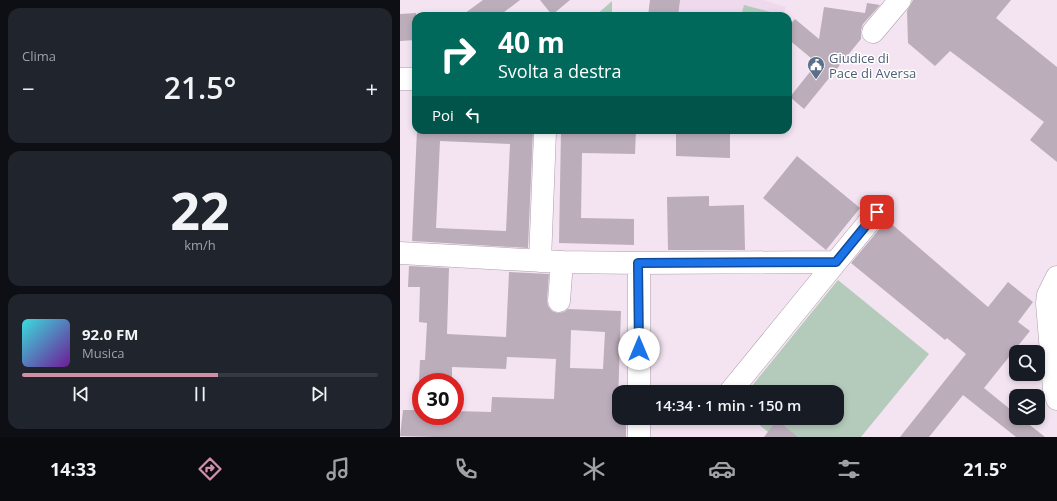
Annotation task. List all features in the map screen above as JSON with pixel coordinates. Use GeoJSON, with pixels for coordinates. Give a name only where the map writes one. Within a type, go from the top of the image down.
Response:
{"type":"FeatureCollection","features":[{"type":"Feature","properties":{"kind":"street"},"geometry":{"type":"LineString","coordinates":[[873,32],[900,0]]}},
{"type":"Feature","properties":{"kind":"street"},"geometry":{"type":"LineString","coordinates":[[400,79],[412,79]]}},
{"type":"Feature","properties":{"kind":"street"},"geometry":{"type":"LineString","coordinates":[[540,261],[545,134]]}},
{"type":"Feature","properties":{"kind":"street"},"geometry":{"type":"LineString","coordinates":[[736,385],[877,212]]}},
{"type":"Feature","properties":{"kind":"street"},"geometry":{"type":"LineString","coordinates":[[400,253],[562,262],[836,262]]}},
{"type":"Feature","properties":{"kind":"street"},"geometry":{"type":"LineString","coordinates":[[558,301],[562,262]]}},
{"type":"Feature","properties":{"kind":"street"},"geometry":{"type":"LineString","coordinates":[[638,263],[639,385]]}},
{"type":"Feature","properties":{"kind":"street"},"geometry":{"type":"LineString","coordinates":[[1057,277],[1051,288],[1047,303],[1054,389],[1057,399]]}},
{"type":"Feature","properties":{"kind":"street"},"geometry":{"type":"LineString","coordinates":[[639,425],[639,437]]}},
{"type":"Feature","properties":{"kind":"shaded area"},"geometry":{"type":"Polygon","coordinates":[[[650,0],[764,0],[786,7],[784,12],[648,12],[650,0]]]}},
{"type":"Feature","properties":{"kind":"green space"},"geometry":{"type":"Polygon","coordinates":[[[612,1],[612,12],[600,12],[612,1]]]}},
{"type":"Feature","properties":{"kind":"green space"},"geometry":{"type":"Polygon","coordinates":[[[744,5],[770,12],[742,12],[744,5]]]}},
{"type":"Feature","properties":{"kind":"green space"},"geometry":{"type":"Polygon","coordinates":[[[838,280],[929,354],[861,437],[798,437],[768,432],[760,425],[844,425],[844,385],[753,385],[838,280]]]}},
{"type":"Feature","properties":{"kind":"building"},"geometry":{"type":"Polygon","coordinates":[[[483,0],[520,0],[504,12],[466,12],[483,0]]]}},
{"type":"Feature","properties":{"kind":"building"},"geometry":{"type":"Polygon","coordinates":[[[540,0],[570,0],[556,12],[550,12],[540,0]]]}},
{"type":"Feature","properties":{"kind":"building"},"geometry":{"type":"Polygon","coordinates":[[[650,0],[680,0],[678,12],[648,12],[650,0]]]}},
{"type":"Feature","properties":{"kind":"building"},"geometry":{"type":"Polygon","coordinates":[[[913,0],[1011,0],[996,18],[1057,67],[1057,162],[1030,140],[1044,122],[950,51],[935,66],[908,43],[907,11],[913,0]]]}},
{"type":"Feature","properties":{"kind":"building","name":"Giudice di Pace di Aversa"},"geometry":{"type":"Polygon","coordinates":[[[867,3],[880,5],[863,24],[861,39],[804,109],[792,99],[792,94],[817,63],[792,42],[792,22],[795,19],[819,39],[824,7],[865,13],[867,3]]]}},
{"type":"Feature","properties":{"kind":"building"},"geometry":{"type":"Polygon","coordinates":[[[412,13],[412,40],[400,41],[400,14],[412,13]]]}},
{"type":"Feature","properties":{"kind":"building"},"geometry":{"type":"Polygon","coordinates":[[[417,134],[533,134],[528,248],[412,241],[417,134]],[[440,141],[436,228],[506,231],[510,144],[440,141]]]}},
{"type":"Feature","properties":{"kind":"building"},"geometry":{"type":"Polygon","coordinates":[[[561,134],[636,134],[635,154],[582,153],[581,218],[634,219],[634,245],[559,243],[561,134]]]}},
{"type":"Feature","properties":{"kind":"building"},"geometry":{"type":"Polygon","coordinates":[[[676,134],[730,134],[730,158],[676,156],[676,134]]]}},
{"type":"Feature","properties":{"kind":"building"},"geometry":{"type":"Polygon","coordinates":[[[797,156],[860,208],[826,250],[763,198],[797,156]]]}},
{"type":"Feature","properties":{"kind":"building"},"geometry":{"type":"Polygon","coordinates":[[[709,196],[709,206],[744,205],[745,250],[668,250],[667,197],[709,196]]]}},
{"type":"Feature","properties":{"kind":"building"},"geometry":{"type":"Polygon","coordinates":[[[887,220],[988,307],[1008,282],[1033,302],[1018,322],[1030,331],[1019,345],[1009,345],[1009,357],[984,388],[1009,408],[1009,425],[1030,425],[1045,437],[1016,437],[963,395],[929,437],[900,437],[966,354],[947,338],[945,340],[851,263],[887,220]]]}},
{"type":"Feature","properties":{"kind":"building"},"geometry":{"type":"Polygon","coordinates":[[[409,266],[449,268],[447,334],[506,337],[509,272],[549,274],[547,300],[548,306],[552,311],[558,313],[564,312],[568,309],[621,311],[619,385],[612,385],[612,425],[626,425],[626,437],[400,436],[403,410],[412,410],[412,425],[464,425],[464,411],[491,412],[492,397],[554,399],[556,359],[507,357],[506,369],[452,367],[452,373],[419,373],[420,360],[425,360],[427,323],[419,322],[420,287],[408,287],[409,266]],[[571,330],[570,368],[603,369],[605,332],[571,330]]]}},
{"type":"Feature","properties":{"kind":"building"},"geometry":{"type":"Polygon","coordinates":[[[773,425],[783,425],[798,437],[764,437],[773,425]]]}},
{"type":"Feature","properties":{"kind":"place","name":"Giudice di Pace di Aversa"},"geometry":{"type":"Point","coordinates":[816,80]}},
{"type":"Feature","properties":{"kind":"route"},"geometry":{"type":"LineString","coordinates":[[639,349],[638,263],[836,262],[877,212]]}}]}
